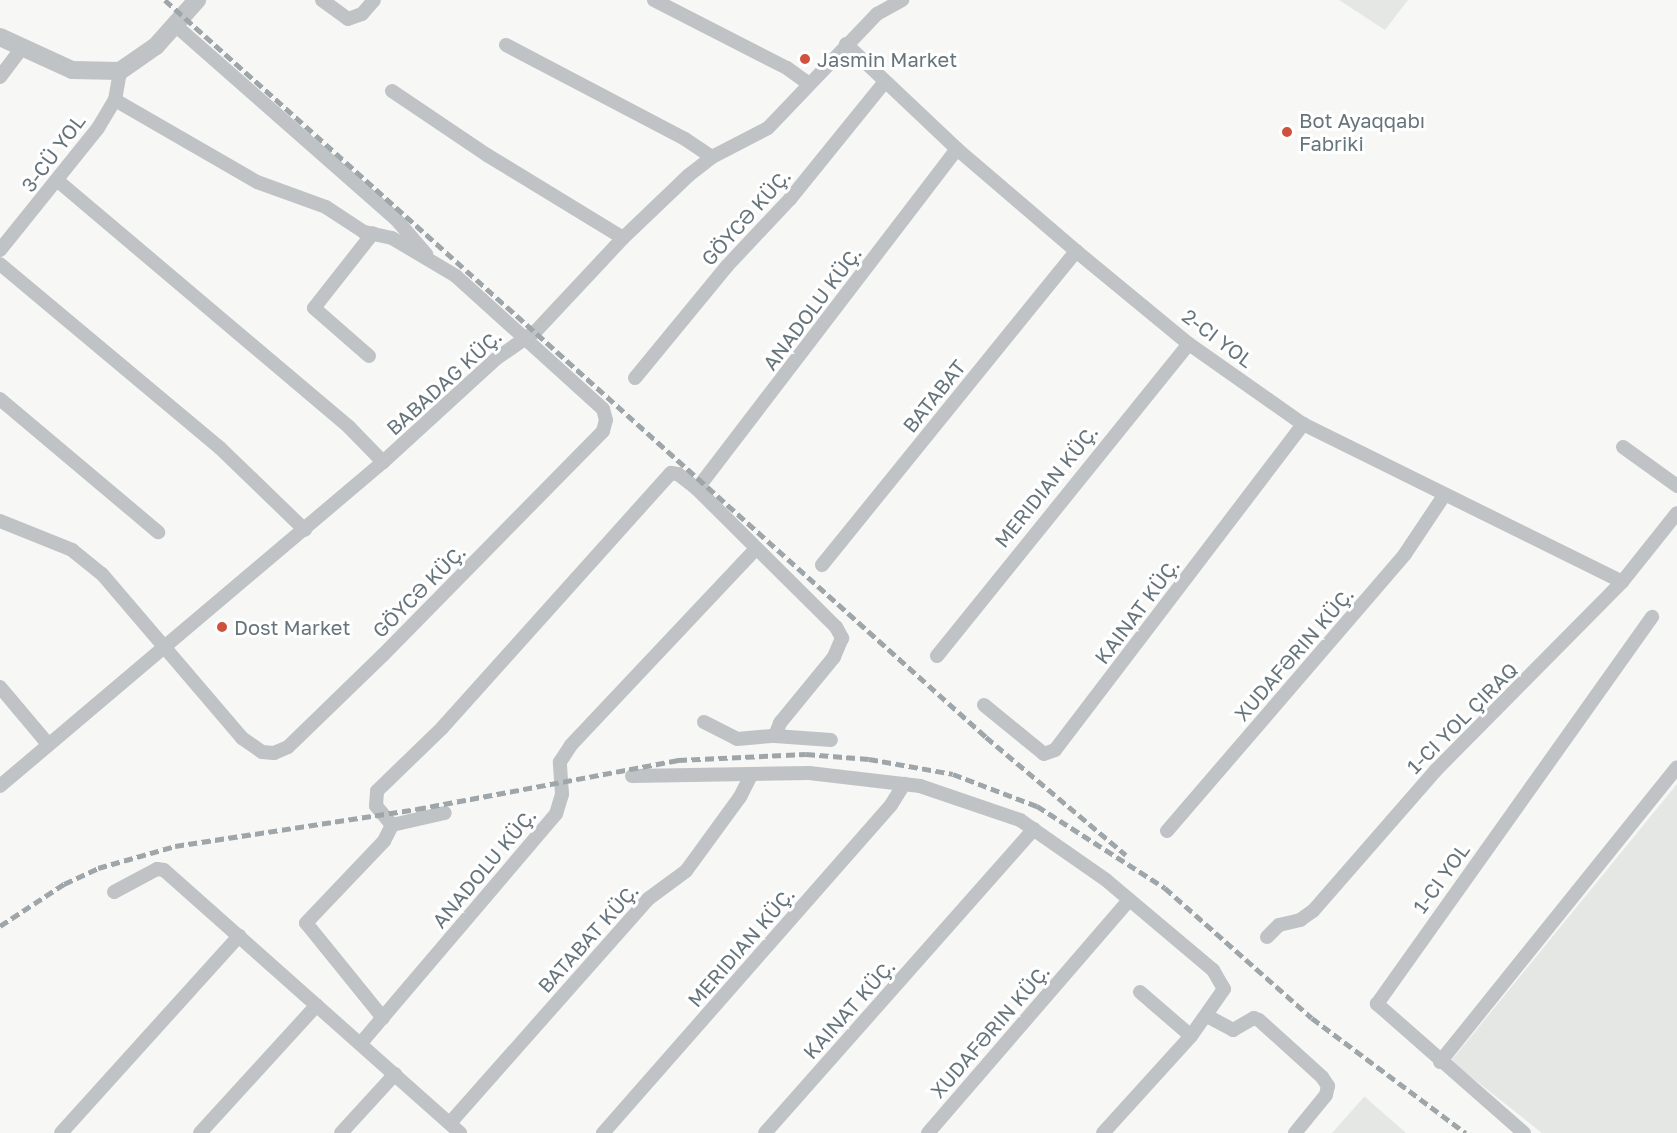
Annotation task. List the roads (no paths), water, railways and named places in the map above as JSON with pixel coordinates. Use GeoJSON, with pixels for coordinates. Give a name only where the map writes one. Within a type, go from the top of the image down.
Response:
{"type":"FeatureCollection","features":[{"type":"Feature","properties":{"kind":"street"},"geometry":{"type":"LineString","coordinates":[[0,37],[72,70],[120,71],[144,57],[197,0]]}},
{"type":"Feature","properties":{"kind":"street"},"geometry":{"type":"LineString","coordinates":[[322,0],[348,19],[362,14],[374,0]]}},
{"type":"Feature","properties":{"kind":"street"},"geometry":{"type":"LineString","coordinates":[[654,0],[787,68],[808,83]]}},
{"type":"Feature","properties":{"kind":"street","name":"BABADAĞ KÜÇ."},"geometry":{"type":"LineString","coordinates":[[0,786],[305,530],[497,358],[544,323],[623,238],[712,157],[768,128],[846,44],[893,1]]}},
{"type":"Feature","properties":{"kind":"street"},"geometry":{"type":"LineString","coordinates":[[175,25],[394,218],[435,264]]}},
{"type":"Feature","properties":{"kind":"street","name":"2-CI YOL"},"geometry":{"type":"LineString","coordinates":[[846,44],[884,83],[957,149],[1076,251],[1189,344],[1303,424],[1443,497],[1622,582]]}},
{"type":"Feature","properties":{"kind":"street"},"geometry":{"type":"LineString","coordinates":[[506,45],[685,139],[712,157]]}},
{"type":"Feature","properties":{"kind":"street"},"geometry":{"type":"LineString","coordinates":[[0,77],[22,48]]}},
{"type":"Feature","properties":{"kind":"street","name":"3-CÜ YOL"},"geometry":{"type":"LineString","coordinates":[[0,250],[58,181],[115,100],[120,71]]}},
{"type":"Feature","properties":{"kind":"street","name":"GÖYCƏ KÜÇ."},"geometry":{"type":"LineString","coordinates":[[635,378],[727,266],[790,199],[884,83]]}},
{"type":"Feature","properties":{"kind":"street"},"geometry":{"type":"LineString","coordinates":[[392,91],[487,155],[623,238]]}},
{"type":"Feature","properties":{"kind":"street"},"geometry":{"type":"LineString","coordinates":[[115,100],[257,182],[326,207],[363,232],[392,238],[485,298],[526,336]]}},
{"type":"Feature","properties":{"kind":"street","name":"ANADOLU KÜÇ."},"geometry":{"type":"LineString","coordinates":[[697,489],[957,149]]}},
{"type":"Feature","properties":{"kind":"street"},"geometry":{"type":"LineString","coordinates":[[58,181],[348,427],[383,462]]}},
{"type":"Feature","properties":{"kind":"street"},"geometry":{"type":"LineString","coordinates":[[369,356],[314,308],[373,233]]}},
{"type":"Feature","properties":{"kind":"street","name":"BATABAT"},"geometry":{"type":"LineString","coordinates":[[822,565],[1076,251]]}},
{"type":"Feature","properties":{"kind":"street"},"geometry":{"type":"LineString","coordinates":[[0,264],[220,448],[305,530]]}},
{"type":"Feature","properties":{"kind":"street","name":"GÖYCƏ KÜÇ."},"geometry":{"type":"LineString","coordinates":[[0,521],[72,550],[102,574],[251,747],[274,753],[288,747],[595,441],[606,420],[603,409],[526,336]]}},
{"type":"Feature","properties":{"kind":"street","name":"MERIDIAN KÜÇ."},"geometry":{"type":"LineString","coordinates":[[937,656],[1189,344]]}},
{"type":"Feature","properties":{"kind":"street"},"geometry":{"type":"LineString","coordinates":[[0,399],[158,532]]}},
{"type":"Feature","properties":{"kind":"street","name":"KAINAT KÜÇ."},"geometry":{"type":"LineString","coordinates":[[984,705],[1044,754],[1055,750],[1303,424]]}},
{"type":"Feature","properties":{"kind":"street"},"geometry":{"type":"LineString","coordinates":[[1623,447],[1677,486]]}},
{"type":"Feature","properties":{"kind":"street"},"geometry":{"type":"LineString","coordinates":[[392,825],[376,806],[377,791],[442,728],[670,473],[678,474],[697,489],[755,550],[837,627],[842,638],[834,657],[780,723],[775,736]]}},
{"type":"Feature","properties":{"kind":"street","name":"XUDAFƏRIN KÜÇ."},"geometry":{"type":"LineString","coordinates":[[1167,831],[1405,554],[1443,497]]}},
{"type":"Feature","properties":{"kind":"street"},"geometry":{"type":"LineString","coordinates":[[1268,937],[1279,925],[1300,920],[1313,911],[1435,771],[1622,582],[1677,513]]}},
{"type":"Feature","properties":{"kind":"street","name":"ANADOLU KÜÇ."},"geometry":{"type":"LineString","coordinates":[[361,1043],[556,814],[562,794],[560,762],[571,745],[755,550]]}},
{"type":"Feature","properties":{"kind":"street","name":"1-CI YOL"},"geometry":{"type":"LineString","coordinates":[[1524,1133],[1382,1012],[1379,998],[1652,617]]}},
{"type":"Feature","properties":{"kind":"street"},"geometry":{"type":"LineString","coordinates":[[0,687],[48,744]]}},
{"type":"Feature","properties":{"kind":"street"},"geometry":{"type":"LineString","coordinates":[[704,722],[737,739],[775,736],[831,740]]}},
{"type":"Feature","properties":{"kind":"street"},"geometry":{"type":"LineString","coordinates":[[1440,1062],[1677,767]]}},
{"type":"Feature","properties":{"kind":"street"},"geometry":{"type":"LineString","coordinates":[[632,776],[701,773],[750,777],[809,773],[904,784],[1001,812],[1034,829],[1129,900],[1223,981],[1224,989],[1191,1036],[1103,1133]]}},
{"type":"Feature","properties":{"kind":"street","name":"BATABAT KÜÇ."},"geometry":{"type":"LineString","coordinates":[[455,1128],[648,899],[686,871],[740,796],[750,777]]}},
{"type":"Feature","properties":{"kind":"street","name":"MERIDIAN KÜÇ."},"geometry":{"type":"LineString","coordinates":[[603,1133],[891,806],[904,784]]}},
{"type":"Feature","properties":{"kind":"street"},"geometry":{"type":"LineString","coordinates":[[392,825],[445,813]]}},
{"type":"Feature","properties":{"kind":"street"},"geometry":{"type":"LineString","coordinates":[[383,1018],[306,923],[384,841],[392,825]]}},
{"type":"Feature","properties":{"kind":"street","name":"KAINAT KÜÇ."},"geometry":{"type":"LineString","coordinates":[[765,1133],[1034,829]]}},
{"type":"Feature","properties":{"kind":"street"},"geometry":{"type":"LineString","coordinates":[[114,892],[157,869],[164,870],[455,1128]]}},
{"type":"Feature","properties":{"kind":"street","name":"XUDAFƏRIN KÜÇ."},"geometry":{"type":"LineString","coordinates":[[928,1133],[1129,900]]}},
{"type":"Feature","properties":{"kind":"street"},"geometry":{"type":"LineString","coordinates":[[61,1133],[239,936]]}},
{"type":"Feature","properties":{"kind":"street"},"geometry":{"type":"LineString","coordinates":[[1140,992],[1191,1036]]}},
{"type":"Feature","properties":{"kind":"street"},"geometry":{"type":"LineString","coordinates":[[200,1133],[317,1005]]}},
{"type":"Feature","properties":{"kind":"street"},"geometry":{"type":"LineString","coordinates":[[1207,1016],[1233,1030],[1254,1018],[1259,1020],[1322,1077],[1328,1086],[1326,1095],[1295,1133]]}},
{"type":"Feature","properties":{"kind":"street"},"geometry":{"type":"LineString","coordinates":[[341,1133],[395,1074]]}},
{"type":"Feature","properties":{"kind":"railway"},"geometry":{"type":"LineString","coordinates":[[165,0],[986,737],[1126,855]]}},
{"type":"Feature","properties":{"kind":"railway"},"geometry":{"type":"LineString","coordinates":[[0,926],[64,884],[98,868],[175,846],[417,809],[678,760],[806,754],[869,759],[953,774],[1037,806],[1165,888],[1312,1018],[1466,1133]]}},
{"type":"Feature","properties":{"kind":"place","name":"Jasmin Market"},"geometry":{"type":"Point","coordinates":[805,59]}},
{"type":"Feature","properties":{"kind":"place","name":"Bot Ayaqqabı Fabriki"},"geometry":{"type":"Point","coordinates":[1287,132]}},
{"type":"Feature","properties":{"kind":"place","name":"Dost Market"},"geometry":{"type":"Point","coordinates":[222,627]}}]}
